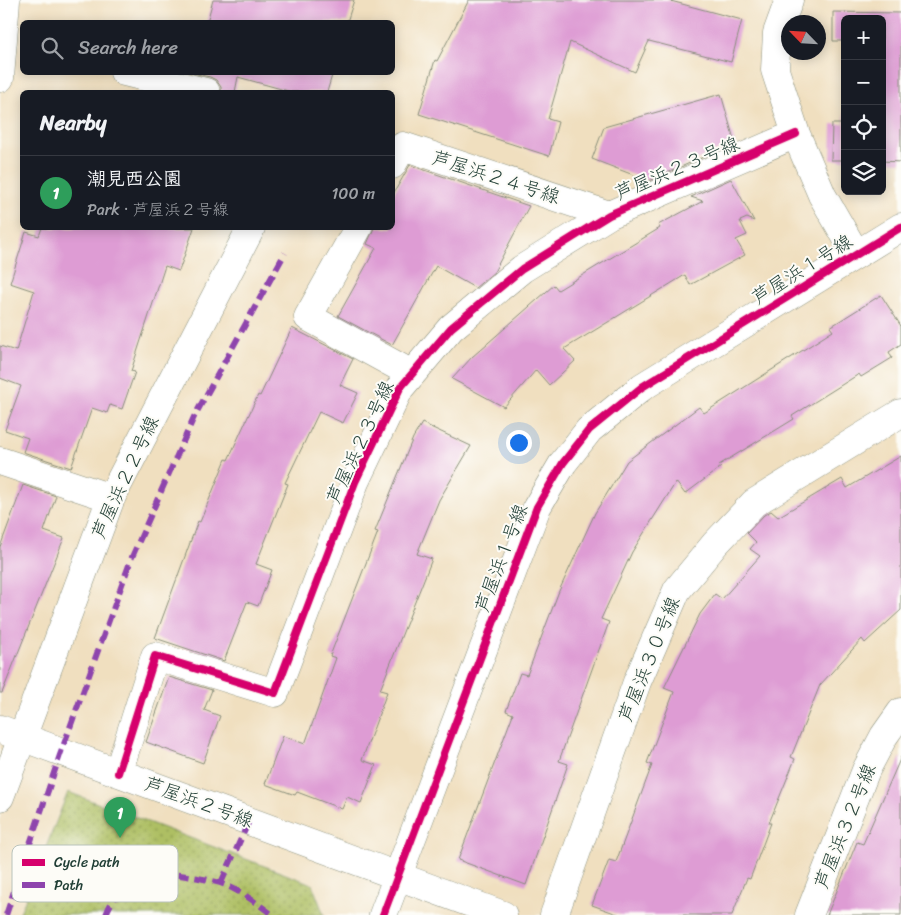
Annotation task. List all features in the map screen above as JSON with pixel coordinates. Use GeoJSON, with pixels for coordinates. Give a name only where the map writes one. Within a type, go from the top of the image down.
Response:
{"type":"FeatureCollection","features":[{"type":"Feature","properties":{"kind":"street"},"geometry":{"type":"LineString","coordinates":[[0,78],[13,46],[6,0]]}},
{"type":"Feature","properties":{"kind":"street"},"geometry":{"type":"LineString","coordinates":[[789,0],[777,33],[775,70],[796,134],[822,195],[856,254]]}},
{"type":"Feature","properties":{"kind":"street"},"geometry":{"type":"LineString","coordinates":[[136,75],[198,90]]}},
{"type":"Feature","properties":{"kind":"street","name":"芦屋浜２３号線"},"geometry":{"type":"LineString","coordinates":[[118,773],[155,656],[275,693],[355,482],[400,388],[451,328],[522,269],[609,215],[796,134]]}},
{"type":"Feature","properties":{"kind":"street","name":"芦屋浜２４号線"},"geometry":{"type":"LineString","coordinates":[[395,160],[403,146],[609,215]]}},
{"type":"Feature","properties":{"kind":"street","name":"芦屋浜１号線"},"geometry":{"type":"LineString","coordinates":[[383,915],[537,507],[563,464],[588,430],[642,387],[901,227]]}},
{"type":"Feature","properties":{"kind":"street","name":"芦屋浜２２号線"},"geometry":{"type":"LineString","coordinates":[[0,797],[11,733],[111,498],[250,230]]}},
{"type":"Feature","properties":{"kind":"street"},"geometry":{"type":"LineString","coordinates":[[357,230],[308,317],[412,374]]}},
{"type":"Feature","properties":{"kind":"street","name":"芦屋浜３０号線"},"geometry":{"type":"LineString","coordinates":[[554,915],[637,682],[677,590],[715,544],[754,503],[901,412]]}},
{"type":"Feature","properties":{"kind":"street"},"geometry":{"type":"LineString","coordinates":[[0,460],[111,498]]}},
{"type":"Feature","properties":{"kind":"street","name":"芦屋浜３２号線"},"geometry":{"type":"LineString","coordinates":[[809,915],[866,770],[884,736],[901,712]]}},
{"type":"Feature","properties":{"kind":"street","name":"芦屋浜２号線"},"geometry":{"type":"LineString","coordinates":[[11,733],[504,915]]}},
{"type":"Feature","properties":{"kind":"green space"},"geometry":{"type":"Polygon","coordinates":[[[68,792],[312,884],[324,915],[19,915],[24,902],[178,902],[178,845],[47,845],[68,792]]]}},
{"type":"Feature","properties":{"kind":"building"},"geometry":{"type":"Polygon","coordinates":[[[213,0],[354,0],[348,20],[208,20],[213,0]]]}},
{"type":"Feature","properties":{"kind":"building"},"geometry":{"type":"Polygon","coordinates":[[[469,0],[667,0],[742,20],[731,62],[649,41],[635,72],[570,42],[548,119],[558,122],[549,156],[419,114],[435,60],[437,61],[469,0]]]}},
{"type":"Feature","properties":{"kind":"building"},"geometry":{"type":"Polygon","coordinates":[[[833,12],[901,13],[901,162],[886,161],[886,15],[841,15],[841,41],[833,41],[833,12]]]}},
{"type":"Feature","properties":{"kind":"building"},"geometry":{"type":"Polygon","coordinates":[[[202,75],[332,75],[328,90],[285,90],[238,77],[235,90],[221,90],[216,80],[202,75]]]}},
{"type":"Feature","properties":{"kind":"building"},"geometry":{"type":"Polygon","coordinates":[[[721,94],[735,143],[649,181],[592,159],[604,127],[721,94]]]}},
{"type":"Feature","properties":{"kind":"building"},"geometry":{"type":"Polygon","coordinates":[[[832,124],[841,124],[841,160],[831,160],[832,124]]]}},
{"type":"Feature","properties":{"kind":"building"},"geometry":{"type":"Polygon","coordinates":[[[410,165],[529,206],[494,272],[475,288],[436,266],[392,345],[338,316],[376,248],[367,244],[373,230],[395,230],[395,191],[410,165]]]}},
{"type":"Feature","properties":{"kind":"building"},"geometry":{"type":"Polygon","coordinates":[[[731,179],[754,221],[747,218],[740,221],[747,235],[736,240],[745,255],[690,285],[685,275],[564,349],[575,361],[549,385],[536,370],[504,407],[452,379],[472,357],[554,285],[558,290],[660,228],[658,225],[703,201],[691,197],[731,179]]]}},
{"type":"Feature","properties":{"kind":"building"},"geometry":{"type":"Polygon","coordinates":[[[41,230],[193,230],[179,271],[165,266],[131,371],[135,372],[122,409],[110,405],[107,413],[92,408],[71,468],[23,452],[28,438],[5,430],[21,386],[0,378],[0,346],[16,351],[34,291],[10,283],[26,232],[39,236],[41,230]]]}},
{"type":"Feature","properties":{"kind":"building"},"geometry":{"type":"Polygon","coordinates":[[[881,295],[901,326],[901,344],[889,352],[892,358],[861,377],[859,374],[792,416],[794,419],[719,465],[721,467],[685,494],[676,482],[632,552],[601,619],[609,622],[559,761],[568,764],[526,885],[458,860],[513,714],[506,711],[520,673],[527,675],[559,591],[595,513],[627,461],[699,407],[704,413],[833,331],[830,327],[881,295]]]}},
{"type":"Feature","properties":{"kind":"building"},"geometry":{"type":"Polygon","coordinates":[[[292,328],[353,359],[340,385],[358,393],[343,423],[319,412],[285,483],[288,484],[256,564],[272,570],[258,606],[247,602],[224,661],[155,638],[198,521],[200,522],[226,459],[228,460],[292,328]]]}},
{"type":"Feature","properties":{"kind":"building"},"geometry":{"type":"Polygon","coordinates":[[[422,423],[471,446],[439,500],[417,554],[432,559],[380,690],[387,692],[362,760],[376,765],[361,803],[347,797],[342,809],[297,792],[295,795],[265,784],[283,736],[305,744],[336,658],[330,656],[378,532],[375,531],[413,438],[422,423]]]}},
{"type":"Feature","properties":{"kind":"building"},"geometry":{"type":"Polygon","coordinates":[[[901,456],[901,610],[865,643],[862,639],[820,685],[791,757],[795,759],[769,823],[771,823],[750,879],[747,878],[732,915],[620,915],[592,905],[609,860],[616,862],[652,765],[647,763],[674,692],[664,688],[700,614],[715,594],[722,599],[760,556],[750,549],[756,542],[747,533],[764,515],[771,511],[778,517],[842,479],[847,488],[901,456]]]}},
{"type":"Feature","properties":{"kind":"building"},"geometry":{"type":"Polygon","coordinates":[[[23,485],[56,496],[44,531],[64,538],[2,693],[0,693],[0,547],[23,485]]]}},
{"type":"Feature","properties":{"kind":"building"},"geometry":{"type":"Polygon","coordinates":[[[169,677],[212,690],[204,710],[220,716],[203,763],[146,742],[169,677]]]}},
{"type":"Feature","properties":{"kind":"building"},"geometry":{"type":"Polygon","coordinates":[[[901,757],[901,915],[827,915],[857,842],[863,844],[901,757]]]}},
{"type":"Feature","properties":{"kind":"marked path"},"geometry":{"type":"LineString","coordinates":[[30,845],[60,755],[132,557],[194,417],[285,253]]}},
{"type":"Feature","properties":{"kind":"marked path"},"geometry":{"type":"LineString","coordinates":[[221,883],[249,821]]}},
{"type":"Feature","properties":{"kind":"marked path"},"geometry":{"type":"LineString","coordinates":[[178,875],[220,883],[241,893],[273,915]]}},
{"type":"Feature","properties":{"kind":"marked path"},"geometry":{"type":"LineString","coordinates":[[6,915],[12,897]]}},
{"type":"Feature","properties":{"kind":"marked path"},"geometry":{"type":"LineString","coordinates":[[106,915],[112,902]]}},
{"type":"Feature","properties":{"kind":"cycle path"},"geometry":{"type":"LineString","coordinates":[[118,773],[155,656],[275,693],[355,482],[400,388],[451,328],[522,269],[609,215],[796,134]]}},
{"type":"Feature","properties":{"kind":"cycle path"},"geometry":{"type":"LineString","coordinates":[[383,915],[537,507],[563,463],[589,430],[642,387],[901,227]]}},
{"type":"Feature","properties":{"kind":"place","name":"潮見西公園"},"geometry":{"type":"Point","coordinates":[120,838]}}]}
